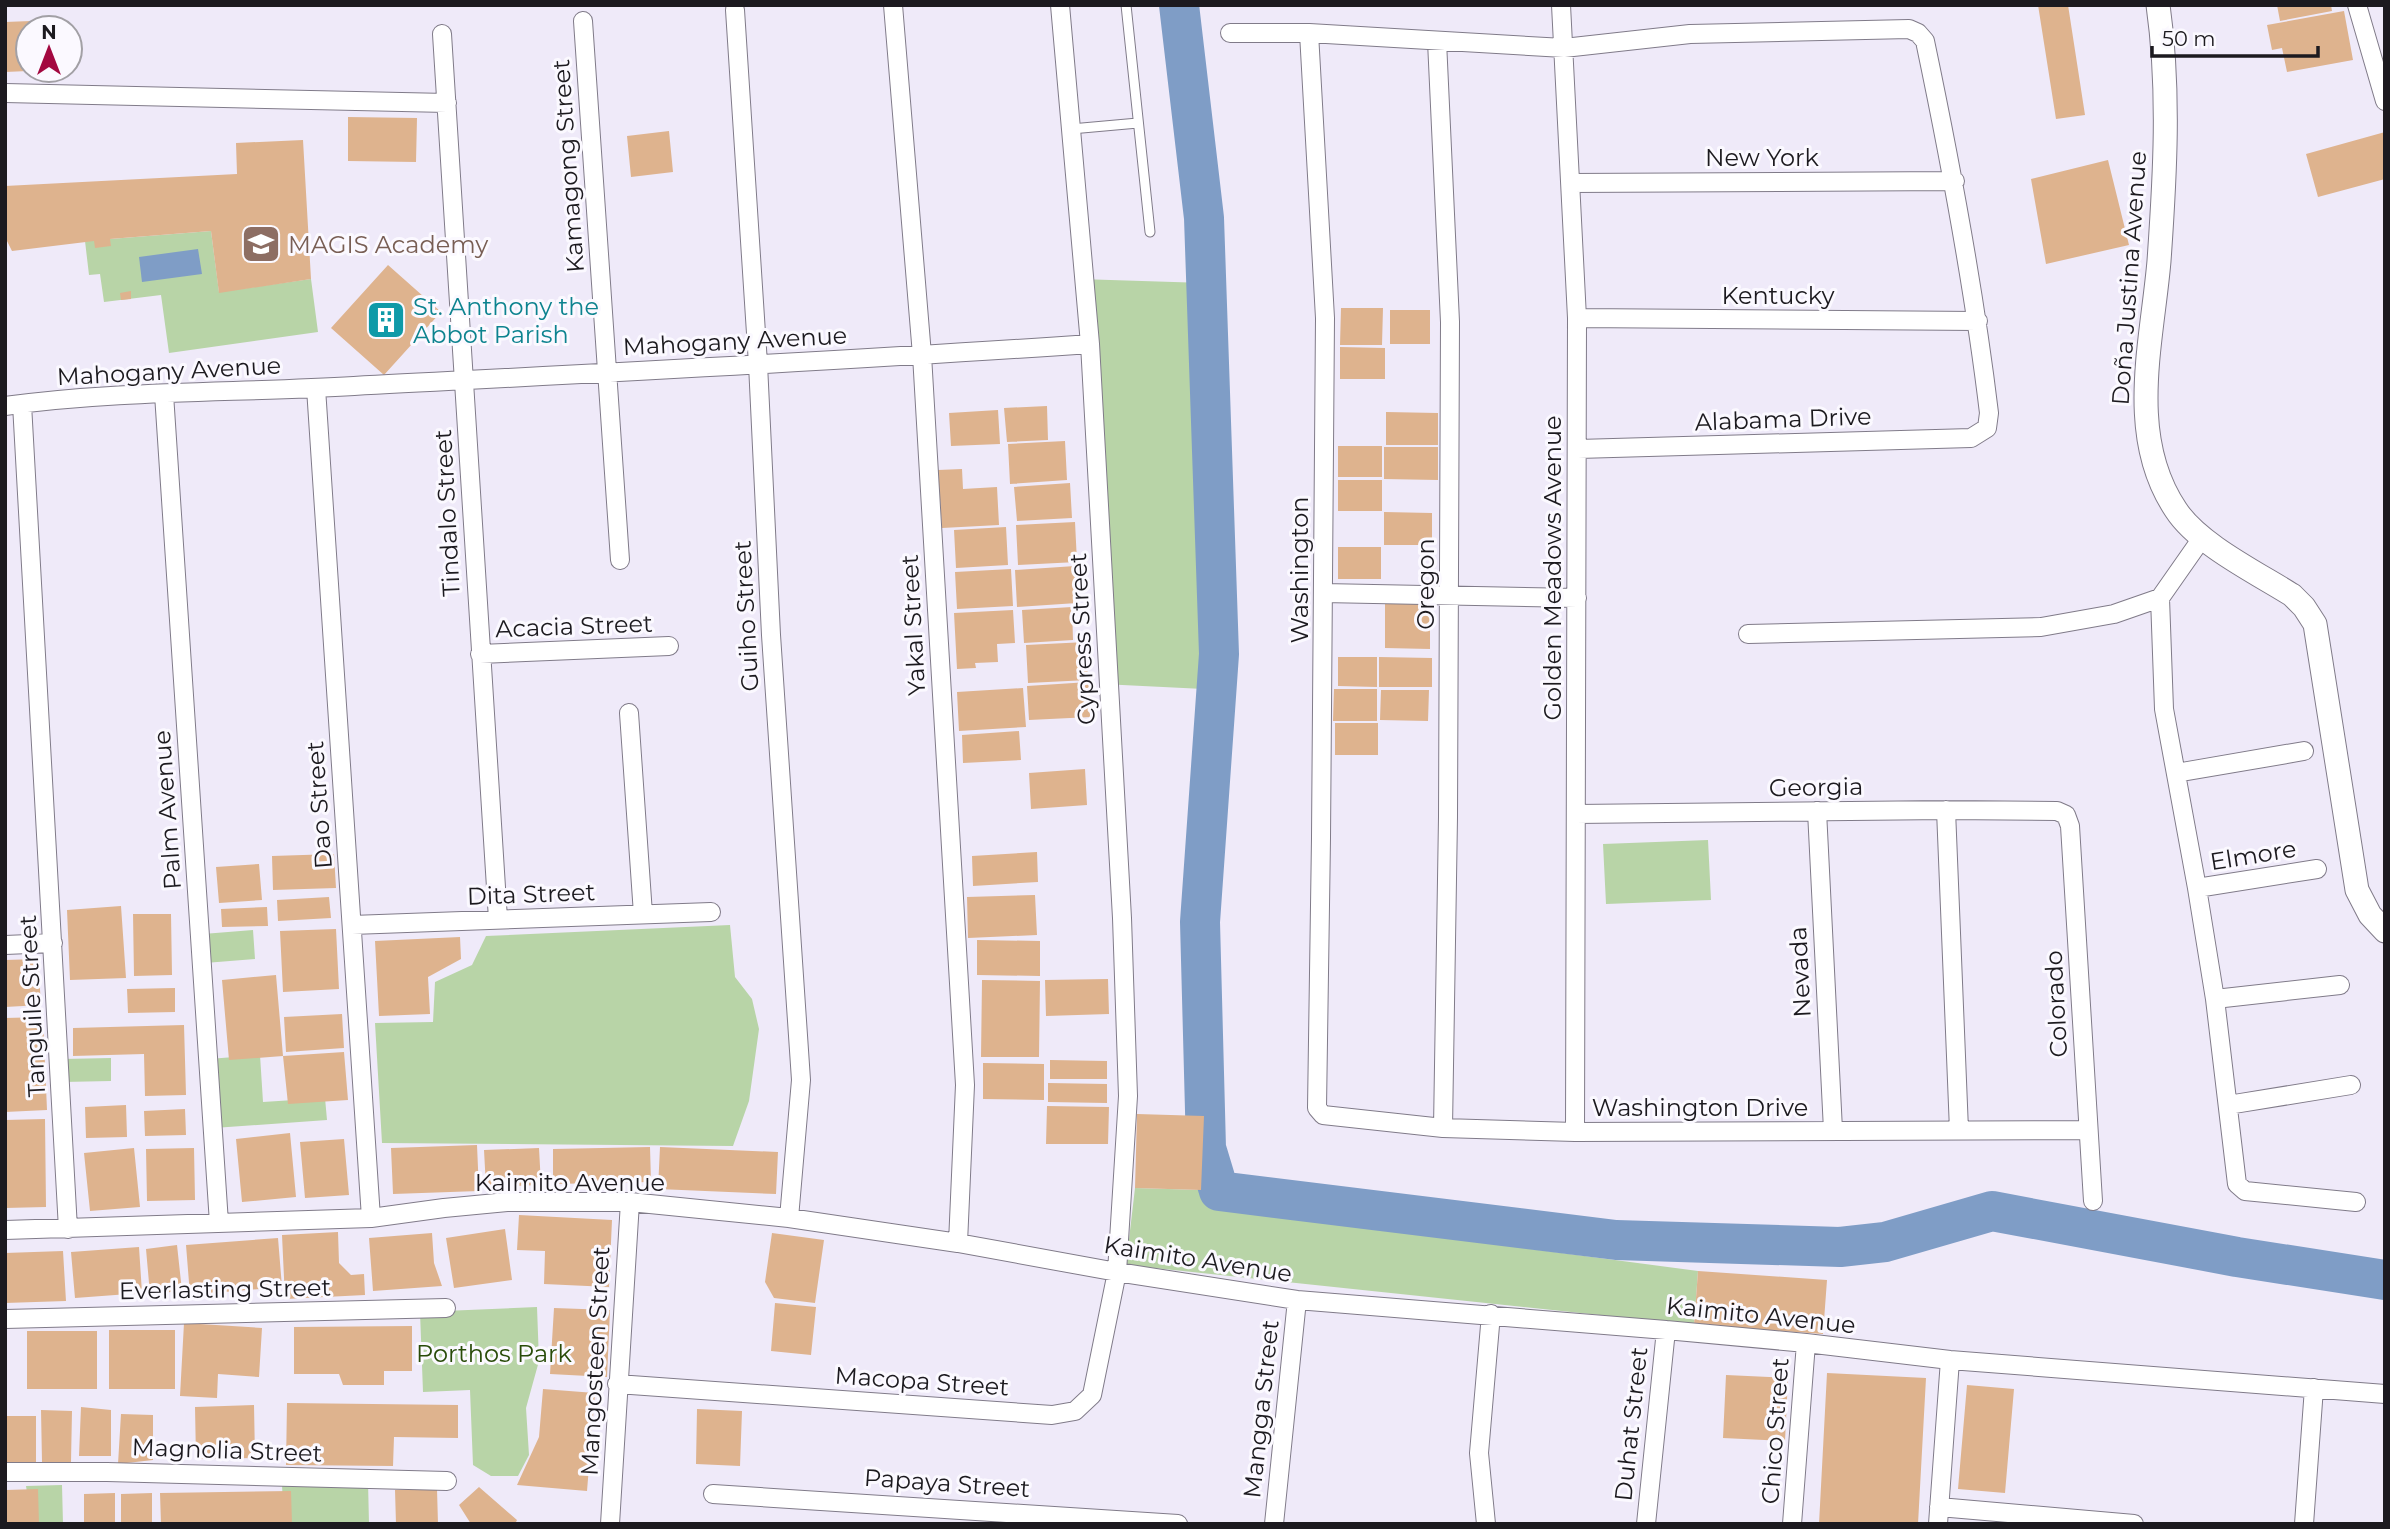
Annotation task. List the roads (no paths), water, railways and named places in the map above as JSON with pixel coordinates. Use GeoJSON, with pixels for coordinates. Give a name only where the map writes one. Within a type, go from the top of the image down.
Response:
{"type":"FeatureCollection","features":[{"type":"Feature","properties":{"kind":"street","name":"Yakal Street"},"geometry":{"type":"LineString","coordinates":[[893,5],[922,355],[965,1085],[958,1243]]}},
{"type":"Feature","properties":{"kind":"street","name":"Cypress Street"},"geometry":{"type":"LineString","coordinates":[[1060,5],[1090,344],[1122,932],[1128,1096],[1117,1272]]}},
{"type":"Feature","properties":{"kind":"street","name":"Golden Meadows Avenue"},"geometry":{"type":"LineString","coordinates":[[1561,5],[1577,318],[1575,1132]]}},
{"type":"Feature","properties":{"kind":"street","name":"Doña Justina Avenue"},"geometry":{"type":"LineString","coordinates":[[2158,5],[2166,105],[2158,262],[2146,373],[2146,421],[2158,477],[2176,512],[2202,538],[2291,595],[2304,607],[2315,624],[2357,890],[2370,915],[2385,931]]}},
{"type":"Feature","properties":{"kind":"street"},"geometry":{"type":"LineString","coordinates":[[2357,5],[2385,101]]}},
{"type":"Feature","properties":{"kind":"street","name":"Guiho Street"},"geometry":{"type":"LineString","coordinates":[[734,10],[758,364],[771,635],[801,1080],[789,1218]]}},
{"type":"Feature","properties":{"kind":"street","name":"Kamagong Street"},"geometry":{"type":"LineString","coordinates":[[583,21],[620,560]]}},
{"type":"Feature","properties":{"kind":"street"},"geometry":{"type":"LineString","coordinates":[[1230,33],[1309,33],[1564,48],[1690,34],[1909,29],[1925,41],[1955,181],[1978,321]]}},
{"type":"Feature","properties":{"kind":"street","name":"Washington"},"geometry":{"type":"LineString","coordinates":[[1309,33],[1325,318],[1317,1108]]}},
{"type":"Feature","properties":{"kind":"street","name":"Tindalo Street"},"geometry":{"type":"LineString","coordinates":[[442,34],[498,919]]}},
{"type":"Feature","properties":{"kind":"street","name":"Oregon"},"geometry":{"type":"LineString","coordinates":[[1437,41],[1450,322],[1443,1128]]}},
{"type":"Feature","properties":{"kind":"street"},"geometry":{"type":"LineString","coordinates":[[5,93],[447,103]]}},
{"type":"Feature","properties":{"kind":"street","name":"New York"},"geometry":{"type":"LineString","coordinates":[[1570,183],[1955,181]]}},
{"type":"Feature","properties":{"kind":"street","name":"Kentucky"},"geometry":{"type":"LineString","coordinates":[[1577,318],[1978,321]]}},
{"type":"Feature","properties":{"kind":"street","name":"Alabama Drive"},"geometry":{"type":"LineString","coordinates":[[1578,449],[1971,438],[1987,428],[1989,414],[1978,321]]}},
{"type":"Feature","properties":{"kind":"street","name":"Mahogany Avenue"},"geometry":{"type":"LineString","coordinates":[[14,405],[164,394],[606,373],[1090,344]]}},
{"type":"Feature","properties":{"kind":"street","name":"Dao Street"},"geometry":{"type":"LineString","coordinates":[[316,388],[371,1218]]}},
{"type":"Feature","properties":{"kind":"street","name":"Palm Avenue"},"geometry":{"type":"LineString","coordinates":[[164,394],[219,1223]]}},
{"type":"Feature","properties":{"kind":"street","name":"Tanguile Street"},"geometry":{"type":"LineString","coordinates":[[14,405],[53,943],[68,1228]]}},
{"type":"Feature","properties":{"kind":"street"},"geometry":{"type":"LineString","coordinates":[[1748,634],[2040,627],[2114,614],[2160,598],[2202,538]]}},
{"type":"Feature","properties":{"kind":"street"},"geometry":{"type":"LineString","coordinates":[[1323,593],[1577,598]]}},
{"type":"Feature","properties":{"kind":"street"},"geometry":{"type":"LineString","coordinates":[[2160,598],[2164,709],[2215,999],[2237,1184],[2245,1191],[2356,1202]]}},
{"type":"Feature","properties":{"kind":"street","name":"Acacia Street"},"geometry":{"type":"LineString","coordinates":[[480,654],[669,646]]}},
{"type":"Feature","properties":{"kind":"street"},"geometry":{"type":"LineString","coordinates":[[629,713],[643,914]]}},
{"type":"Feature","properties":{"kind":"street"},"geometry":{"type":"LineString","coordinates":[[2176,773],[2304,751]]}},
{"type":"Feature","properties":{"kind":"street"},"geometry":{"type":"LineString","coordinates":[[1946,810],[1959,1130]]}},
{"type":"Feature","properties":{"kind":"street","name":"Nevada"},"geometry":{"type":"LineString","coordinates":[[1817,811],[1833,1130]]}},
{"type":"Feature","properties":{"kind":"street","name":"Georgia"},"geometry":{"type":"LineString","coordinates":[[1576,814],[2057,811]]}},
{"type":"Feature","properties":{"kind":"street","name":"Colorado"},"geometry":{"type":"LineString","coordinates":[[2057,811],[2066,816],[2070,826],[2093,1201]]}},
{"type":"Feature","properties":{"kind":"street","name":"Elmore"},"geometry":{"type":"LineString","coordinates":[[2197,888],[2317,869]]}},
{"type":"Feature","properties":{"kind":"street","name":"Dita Street"},"geometry":{"type":"LineString","coordinates":[[352,925],[711,912]]}},
{"type":"Feature","properties":{"kind":"street"},"geometry":{"type":"LineString","coordinates":[[5,945],[53,943]]}},
{"type":"Feature","properties":{"kind":"street"},"geometry":{"type":"LineString","coordinates":[[2215,999],[2340,985]]}},
{"type":"Feature","properties":{"kind":"street"},"geometry":{"type":"LineString","coordinates":[[2228,1105],[2351,1085]]}},
{"type":"Feature","properties":{"kind":"street","name":"Washington Drive"},"geometry":{"type":"LineString","coordinates":[[1317,1108],[1323,1115],[1443,1128],[1575,1132],[2088,1130]]}},
{"type":"Feature","properties":{"kind":"street","name":"Kaimito Avenue"},"geometry":{"type":"LineString","coordinates":[[5,1230],[371,1218],[507,1202],[630,1202],[789,1218],[958,1243],[1117,1272],[1297,1300],[1666,1329],[1950,1360],[2385,1394]]}},
{"type":"Feature","properties":{"kind":"street","name":"Mangosteen Street"},"geometry":{"type":"LineString","coordinates":[[610,1524],[630,1202]]}},
{"type":"Feature","properties":{"kind":"street","name":"Macopa Street"},"geometry":{"type":"LineString","coordinates":[[617,1384],[1052,1415],[1075,1411],[1092,1395],[1117,1272]]}},
{"type":"Feature","properties":{"kind":"street","name":"Mangga Street"},"geometry":{"type":"LineString","coordinates":[[1274,1524],[1297,1300]]}},
{"type":"Feature","properties":{"kind":"street","name":"Everlasting Street"},"geometry":{"type":"LineString","coordinates":[[5,1319],[446,1308]]}},
{"type":"Feature","properties":{"kind":"street"},"geometry":{"type":"LineString","coordinates":[[1486,1524],[1479,1453],[1491,1314]]}},
{"type":"Feature","properties":{"kind":"street","name":"Duhat Street"},"geometry":{"type":"LineString","coordinates":[[1646,1524],[1666,1329]]}},
{"type":"Feature","properties":{"kind":"street","name":"Chico Street"},"geometry":{"type":"LineString","coordinates":[[1792,1524],[1806,1343]]}},
{"type":"Feature","properties":{"kind":"street"},"geometry":{"type":"LineString","coordinates":[[1950,1360],[1938,1516],[2134,1524]]}},
{"type":"Feature","properties":{"kind":"street"},"geometry":{"type":"LineString","coordinates":[[2304,1524],[2314,1388]]}},
{"type":"Feature","properties":{"kind":"street","name":"Magnolia Street"},"geometry":{"type":"LineString","coordinates":[[5,1472],[447,1481]]}},
{"type":"Feature","properties":{"kind":"street","name":"Papaya Street"},"geometry":{"type":"LineString","coordinates":[[713,1494],[1092,1521],[1178,1524]]}},
{"type":"Feature","properties":{"kind":"lane"},"geometry":{"type":"LineString","coordinates":[[1126,5],[1150,232]]}},
{"type":"Feature","properties":{"kind":"lane"},"geometry":{"type":"LineString","coordinates":[[1071,128],[1138,123]]}},
{"type":"Feature","properties":{"kind":"water"},"geometry":{"type":"Polygon","coordinates":[[[198,249],[202,274],[142,282],[139,257],[198,249]]]}},
{"type":"Feature","properties":{"kind":"waterway"},"geometry":{"type":"LineString","coordinates":[[1179,5],[1204,218],[1219,654],[1200,922],[1206,1148],[1219,1191],[1616,1240],[1840,1247],[1885,1242],[1992,1211],[2237,1257],[2385,1280]]}},
{"type":"Feature","properties":{"kind":"place","name":"MAGIS Academy"},"geometry":{"type":"Point","coordinates":[261,244]}},
{"type":"Feature","properties":{"kind":"place","name":"St. Anthony the Abbot Parish"},"geometry":{"type":"Point","coordinates":[386,320]}},
{"type":"Feature","properties":{"kind":"park label","name":"Porthos Park"},"geometry":{"type":"Point","coordinates":[494,1353]}}]}
